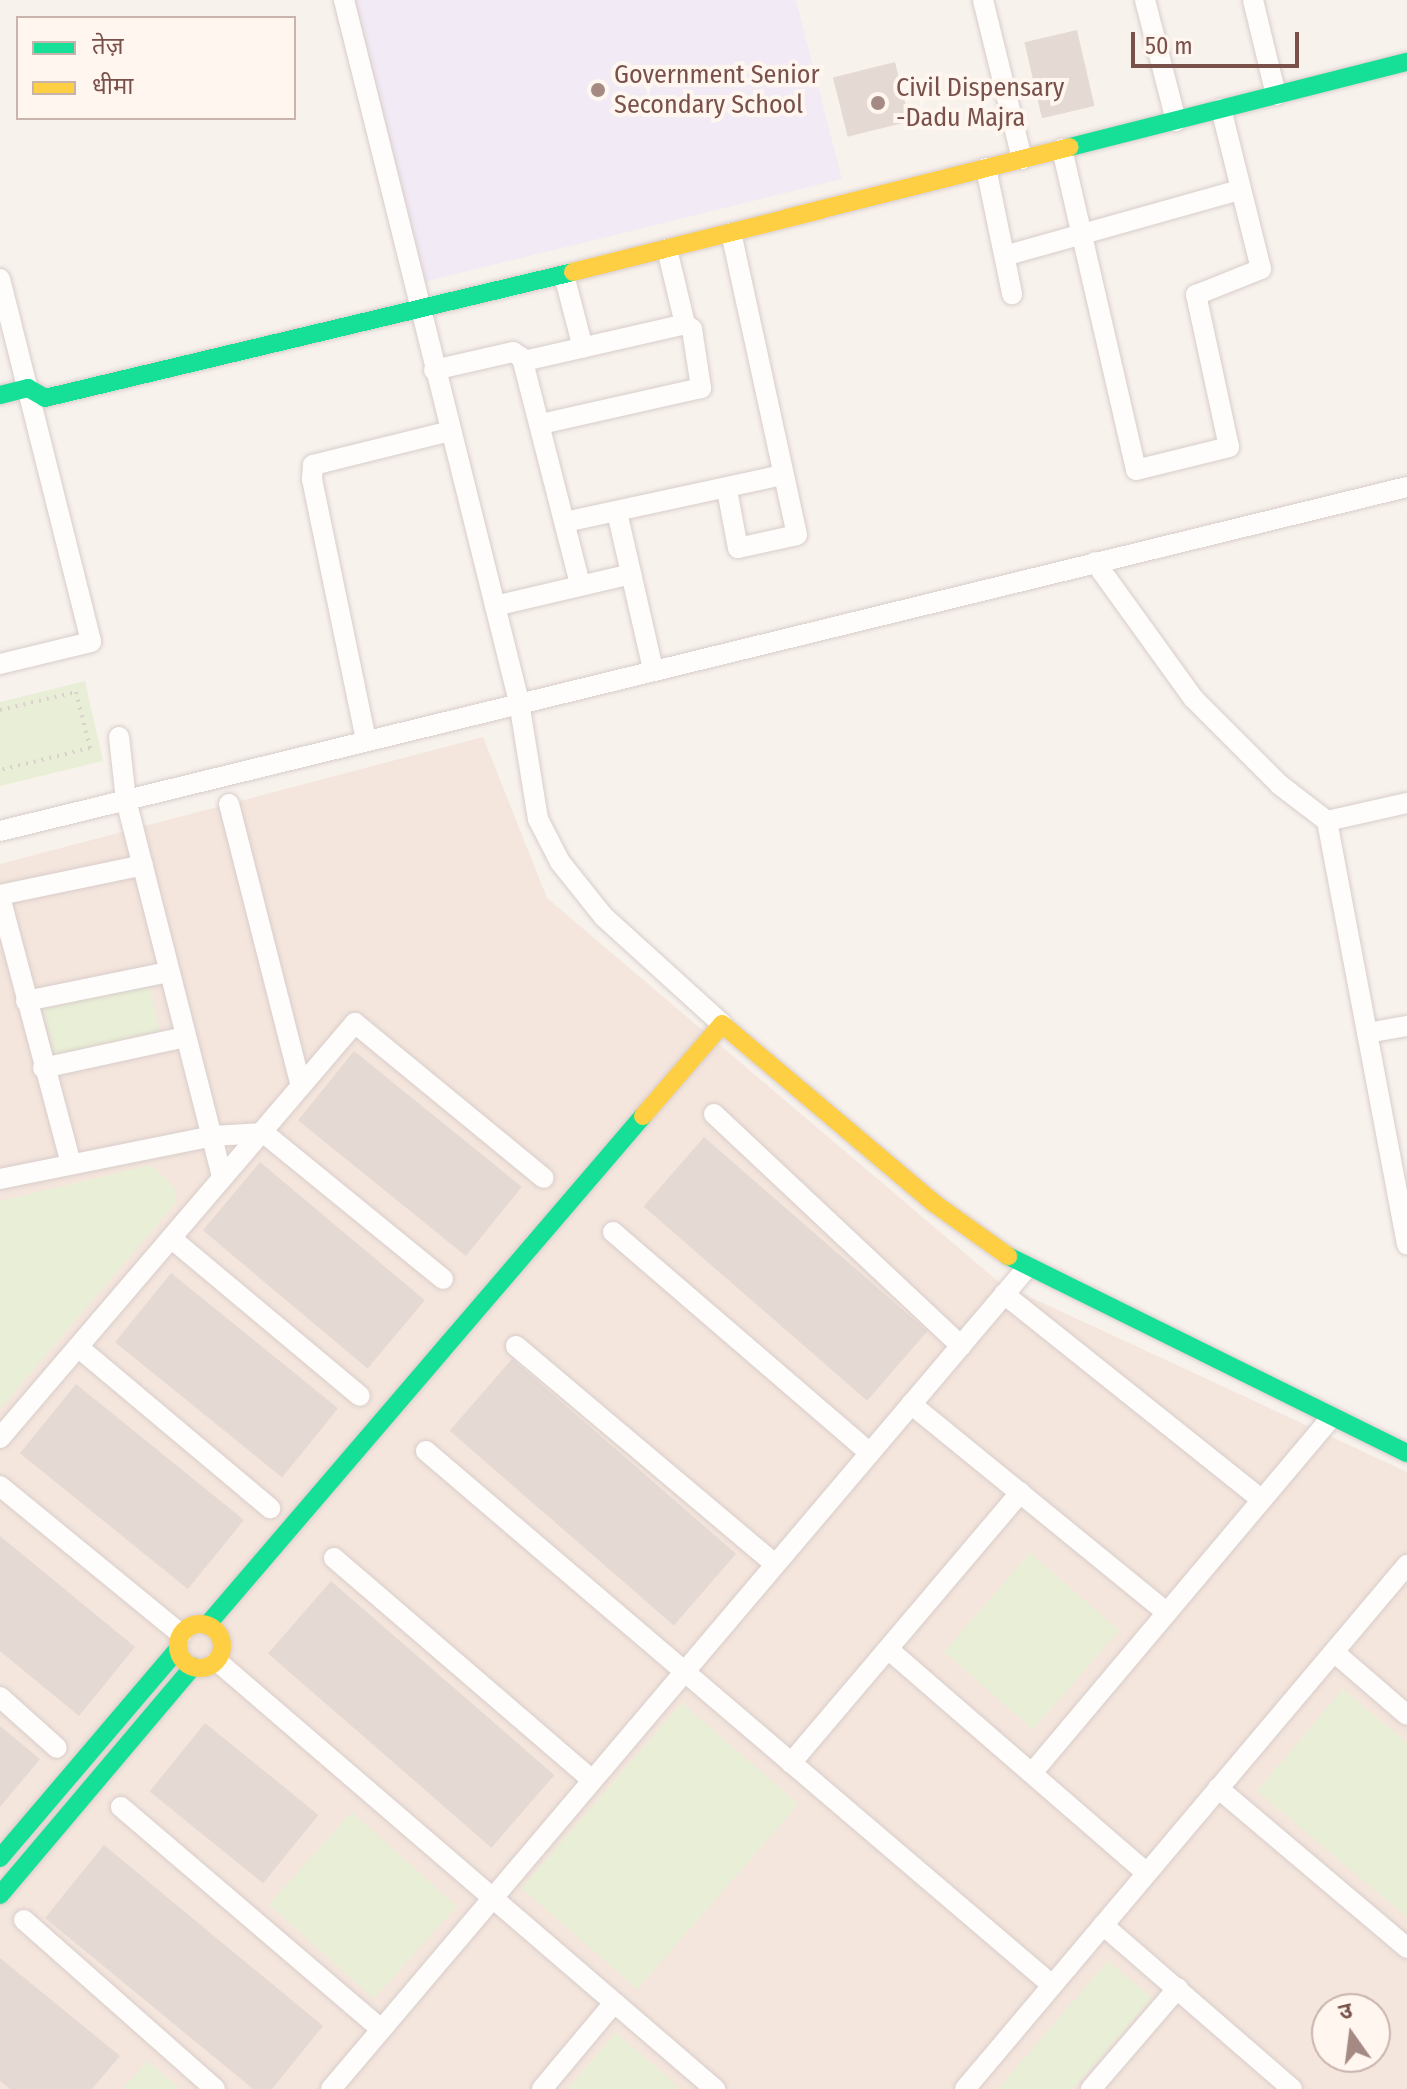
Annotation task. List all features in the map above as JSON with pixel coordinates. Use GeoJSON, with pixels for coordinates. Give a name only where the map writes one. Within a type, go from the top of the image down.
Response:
{"type":"FeatureCollection","features":[{"type":"Feature","properties":{"kind":"street"},"geometry":{"type":"LineString","coordinates":[[344,0],[419,311],[519,702],[538,819],[560,862],[604,917],[722,1024],[935,1204],[1026,1269],[1407,1453]]}},
{"type":"Feature","properties":{"kind":"street"},"geometry":{"type":"LineString","coordinates":[[983,0],[1022,159]]}},
{"type":"Feature","properties":{"kind":"street"},"geometry":{"type":"LineString","coordinates":[[1145,0],[1176,121]]}},
{"type":"Feature","properties":{"kind":"street"},"geometry":{"type":"LineString","coordinates":[[1253,0],[1276,95]]}},
{"type":"Feature","properties":{"kind":"street"},"geometry":{"type":"LineString","coordinates":[[0,395],[28,388],[45,398],[419,311],[1407,62]]}},
{"type":"Feature","properties":{"kind":"street"},"geometry":{"type":"LineString","coordinates":[[1062,149],[1136,470],[1229,447],[1196,295],[1261,269],[1221,109]]}},
{"type":"Feature","properties":{"kind":"street"},"geometry":{"type":"LineString","coordinates":[[986,168],[1008,255],[1012,294]]}},
{"type":"Feature","properties":{"kind":"street"},"geometry":{"type":"LineString","coordinates":[[1008,255],[1239,190]]}},
{"type":"Feature","properties":{"kind":"street"},"geometry":{"type":"LineString","coordinates":[[727,490],[738,548],[797,535],[731,233]]}},
{"type":"Feature","properties":{"kind":"street"},"geometry":{"type":"LineString","coordinates":[[541,424],[701,388],[692,329],[685,324],[667,249]]}},
{"type":"Feature","properties":{"kind":"street"},"geometry":{"type":"LineString","coordinates":[[564,275],[583,348]]}},
{"type":"Feature","properties":{"kind":"street"},"geometry":{"type":"LineString","coordinates":[[0,279],[91,642],[0,664]]}},
{"type":"Feature","properties":{"kind":"street"},"geometry":{"type":"LineString","coordinates":[[524,361],[685,324]]}},
{"type":"Feature","properties":{"kind":"street"},"geometry":{"type":"LineString","coordinates":[[434,370],[513,352],[524,361],[580,584]]}},
{"type":"Feature","properties":{"kind":"street"},"geometry":{"type":"LineString","coordinates":[[366,740],[312,479],[313,465],[450,431]]}},
{"type":"Feature","properties":{"kind":"street"},"geometry":{"type":"LineString","coordinates":[[565,522],[727,490],[783,475]]}},
{"type":"Feature","properties":{"kind":"street"},"geometry":{"type":"LineString","coordinates":[[0,831],[1407,487]]}},
{"type":"Feature","properties":{"kind":"street"},"geometry":{"type":"LineString","coordinates":[[617,512],[653,669]]}},
{"type":"Feature","properties":{"kind":"street"},"geometry":{"type":"LineString","coordinates":[[1095,562],[1193,698],[1280,785],[1327,821],[1367,1033],[1398,1144],[1407,1245]]}},
{"type":"Feature","properties":{"kind":"street"},"geometry":{"type":"LineString","coordinates":[[495,606],[631,574]]}},
{"type":"Feature","properties":{"kind":"street"},"geometry":{"type":"LineString","coordinates":[[119,737],[126,800],[222,1177]]}},
{"type":"Feature","properties":{"kind":"street"},"geometry":{"type":"LineString","coordinates":[[1327,821],[1407,803]]}},
{"type":"Feature","properties":{"kind":"street"},"geometry":{"type":"LineString","coordinates":[[229,804],[301,1086]]}},
{"type":"Feature","properties":{"kind":"street"},"geometry":{"type":"LineString","coordinates":[[71,1164],[43,1068],[0,896],[143,865]]}},
{"type":"Feature","properties":{"kind":"street"},"geometry":{"type":"LineString","coordinates":[[26,1001],[169,972]]}},
{"type":"Feature","properties":{"kind":"street"},"geometry":{"type":"LineString","coordinates":[[0,1438],[355,1023],[544,1178]]}},
{"type":"Feature","properties":{"kind":"street"},"geometry":{"type":"LineString","coordinates":[[208,1624],[722,1024]]}},
{"type":"Feature","properties":{"kind":"street"},"geometry":{"type":"LineString","coordinates":[[1367,1033],[1407,1026]]}},
{"type":"Feature","properties":{"kind":"street"},"geometry":{"type":"LineString","coordinates":[[43,1068],[185,1037]]}},
{"type":"Feature","properties":{"kind":"street"},"geometry":{"type":"LineString","coordinates":[[714,1114],[961,1346]]}},
{"type":"Feature","properties":{"kind":"street"},"geometry":{"type":"LineString","coordinates":[[0,1179],[213,1136],[264,1133],[443,1279]]}},
{"type":"Feature","properties":{"kind":"street"},"geometry":{"type":"LineString","coordinates":[[613,1232],[870,1453]]}},
{"type":"Feature","properties":{"kind":"street"},"geometry":{"type":"LineString","coordinates":[[171,1238],[360,1396]]}},
{"type":"Feature","properties":{"kind":"street"},"geometry":{"type":"LineString","coordinates":[[331,2089],[1026,1269]]}},
{"type":"Feature","properties":{"kind":"street"},"geometry":{"type":"LineString","coordinates":[[1004,1294],[1262,1500]]}},
{"type":"Feature","properties":{"kind":"street"},"geometry":{"type":"LineString","coordinates":[[516,1346],[775,1564]]}},
{"type":"Feature","properties":{"kind":"street"},"geometry":{"type":"LineString","coordinates":[[78,1347],[270,1508]]}},
{"type":"Feature","properties":{"kind":"street"},"geometry":{"type":"LineString","coordinates":[[911,1404],[1167,1613]]}},
{"type":"Feature","properties":{"kind":"street"},"geometry":{"type":"LineString","coordinates":[[1032,1773],[1331,1418]]}},
{"type":"Feature","properties":{"kind":"street"},"geometry":{"type":"LineString","coordinates":[[426,1451],[1052,1985]]}},
{"type":"Feature","properties":{"kind":"street"},"geometry":{"type":"LineString","coordinates":[[0,1486],[180,1642],[193,1667]]}},
{"type":"Feature","properties":{"kind":"street"},"geometry":{"type":"LineString","coordinates":[[791,1763],[1021,1492]]}},
{"type":"Feature","properties":{"kind":"street"},"geometry":{"type":"LineString","coordinates":[[334,1558],[592,1780]]}},
{"type":"Feature","properties":{"kind":"street"},"geometry":{"type":"LineString","coordinates":[[965,2089],[1407,1565]]}},
{"type":"Feature","properties":{"kind":"street"},"geometry":{"type":"LineString","coordinates":[[0,1858],[198,1623],[208,1624],[223,1645],[217,1661]]}},
{"type":"Feature","properties":{"kind":"street"},"geometry":{"type":"LineString","coordinates":[[888,1649],[1147,1873]]}},
{"type":"Feature","properties":{"kind":"street"},"geometry":{"type":"LineString","coordinates":[[1334,1652],[1407,1715]]}},
{"type":"Feature","properties":{"kind":"street"},"geometry":{"type":"LineString","coordinates":[[0,1895],[193,1667],[217,1661]]}},
{"type":"Feature","properties":{"kind":"street"},"geometry":{"type":"LineString","coordinates":[[217,1661],[715,2089]]}},
{"type":"Feature","properties":{"kind":"street"},"geometry":{"type":"LineString","coordinates":[[0,1697],[57,1748]]}},
{"type":"Feature","properties":{"kind":"street"},"geometry":{"type":"LineString","coordinates":[[1218,1788],[1407,1948]]}},
{"type":"Feature","properties":{"kind":"street"},"geometry":{"type":"LineString","coordinates":[[121,1807],[381,2029]]}},
{"type":"Feature","properties":{"kind":"street"},"geometry":{"type":"LineString","coordinates":[[24,1920],[215,2089]]}},
{"type":"Feature","properties":{"kind":"street"},"geometry":{"type":"LineString","coordinates":[[1103,1925],[1292,2089]]}},
{"type":"Feature","properties":{"kind":"street"},"geometry":{"type":"LineString","coordinates":[[1091,2089],[1178,1988]]}},
{"type":"Feature","properties":{"kind":"street"},"geometry":{"type":"LineString","coordinates":[[542,2089],[614,2003]]}},
{"type":"Feature","properties":{"kind":"path"},"geometry":{"type":"LineString","coordinates":[[0,710],[76,692],[90,748],[0,770]]}},
{"type":"Feature","properties":{"kind":"shaded area","name":"Government Senior Secondary School"},"geometry":{"type":"Polygon","coordinates":[[[355,0],[796,0],[842,179],[424,282],[355,0]]]}},
{"type":"Feature","properties":{"kind":"shaded area"},"geometry":{"type":"Polygon","coordinates":[[[483,737],[547,898],[1000,1283],[1407,1472],[1407,2089],[0,2089],[0,864],[483,737]]]}},
{"type":"Feature","properties":{"kind":"green space"},"geometry":{"type":"Polygon","coordinates":[[[85,681],[103,761],[0,786],[0,702],[85,681]]]}},
{"type":"Feature","properties":{"kind":"green space"},"geometry":{"type":"Polygon","coordinates":[[[149,985],[160,1031],[54,1055],[44,1009],[149,985]]]}},
{"type":"Feature","properties":{"kind":"green space"},"geometry":{"type":"Polygon","coordinates":[[[151,1165],[174,1187],[176,1202],[0,1409],[0,1201],[151,1165]]]}},
{"type":"Feature","properties":{"kind":"green space"},"geometry":{"type":"Polygon","coordinates":[[[1030,1553],[1119,1630],[1033,1729],[944,1652],[1030,1553]]]}},
{"type":"Feature","properties":{"kind":"green space"},"geometry":{"type":"Polygon","coordinates":[[[1343,1689],[1407,1743],[1407,1917],[1257,1791],[1343,1689]]]}},
{"type":"Feature","properties":{"kind":"green space"},"geometry":{"type":"Polygon","coordinates":[[[682,1703],[798,1804],[637,1989],[521,1888],[682,1703]]]}},
{"type":"Feature","properties":{"kind":"green space"},"geometry":{"type":"Polygon","coordinates":[[[352,1812],[457,1906],[374,1998],[269,1904],[352,1812]]]}},
{"type":"Feature","properties":{"kind":"green space"},"geometry":{"type":"Polygon","coordinates":[[[1108,1961],[1152,1998],[1073,2089],[998,2089],[1108,1961]]]}},
{"type":"Feature","properties":{"kind":"green space"},"geometry":{"type":"Polygon","coordinates":[[[616,2033],[681,2089],[567,2089],[616,2033]]]}},
{"type":"Feature","properties":{"kind":"green space"},"geometry":{"type":"Polygon","coordinates":[[[148,2061],[180,2089],[122,2089],[148,2061]]]}},
{"type":"Feature","properties":{"kind":"building"},"geometry":{"type":"Polygon","coordinates":[[[1077,30],[1095,106],[1042,118],[1024,42],[1077,30]]]}},
{"type":"Feature","properties":{"kind":"building"},"geometry":{"type":"Polygon","coordinates":[[[895,62],[910,121],[848,137],[833,77],[895,62]]]}},
{"type":"Feature","properties":{"kind":"building"},"geometry":{"type":"Polygon","coordinates":[[[354,1051],[522,1187],[466,1256],[298,1120],[354,1051]]]}},
{"type":"Feature","properties":{"kind":"building"},"geometry":{"type":"Polygon","coordinates":[[[704,1137],[927,1331],[867,1401],[644,1206],[704,1137]]]}},
{"type":"Feature","properties":{"kind":"building"},"geometry":{"type":"Polygon","coordinates":[[[260,1162],[425,1300],[367,1368],[203,1230],[260,1162]]]}},
{"type":"Feature","properties":{"kind":"building"},"geometry":{"type":"Polygon","coordinates":[[[171,1273],[338,1408],[282,1477],[115,1342],[171,1273]]]}},
{"type":"Feature","properties":{"kind":"building"},"geometry":{"type":"Polygon","coordinates":[[[512,1359],[736,1554],[674,1626],[450,1431],[512,1359]]]}},
{"type":"Feature","properties":{"kind":"building"},"geometry":{"type":"Polygon","coordinates":[[[76,1384],[244,1520],[188,1589],[20,1453],[76,1384]]]}},
{"type":"Feature","properties":{"kind":"building"},"geometry":{"type":"Polygon","coordinates":[[[0,1536],[135,1647],[79,1716],[0,1651],[0,1536]]]}},
{"type":"Feature","properties":{"kind":"building"},"geometry":{"type":"Polygon","coordinates":[[[331,1581],[554,1775],[491,1848],[268,1653],[331,1581]]]}},
{"type":"Feature","properties":{"kind":"building"},"geometry":{"type":"Polygon","coordinates":[[[205,1723],[318,1815],[263,1883],[150,1791],[205,1723]]]}},
{"type":"Feature","properties":{"kind":"building"},"geometry":{"type":"Polygon","coordinates":[[[0,1726],[40,1759],[0,1807],[0,1726]]]}},
{"type":"Feature","properties":{"kind":"building"},"geometry":{"type":"Polygon","coordinates":[[[104,1845],[323,2026],[272,2089],[253,2089],[45,1918],[104,1845]]]}},
{"type":"Feature","properties":{"kind":"building"},"geometry":{"type":"Polygon","coordinates":[[[0,1958],[120,2056],[92,2089],[10,2089],[0,2081],[0,1958]]]}},
{"type":"Feature","properties":{"kind":"traffic: fast"},"geometry":{"type":"LineString","coordinates":[[1070,147],[1407,62]]}},
{"type":"Feature","properties":{"kind":"traffic: fast"},"geometry":{"type":"LineString","coordinates":[[0,395],[28,388],[45,398],[573,272]]}},
{"type":"Feature","properties":{"kind":"traffic: fast"},"geometry":{"type":"LineString","coordinates":[[208,1624],[643,1116]]}},
{"type":"Feature","properties":{"kind":"traffic: fast"},"geometry":{"type":"LineString","coordinates":[[1008,1256],[1407,1453]]}},
{"type":"Feature","properties":{"kind":"traffic: fast"},"geometry":{"type":"LineString","coordinates":[[0,1858],[178,1649]]}},
{"type":"Feature","properties":{"kind":"traffic: fast"},"geometry":{"type":"LineString","coordinates":[[0,1895],[193,1667]]}},
{"type":"Feature","properties":{"kind":"traffic: slow"},"geometry":{"type":"LineString","coordinates":[[573,272],[1070,147]]}},
{"type":"Feature","properties":{"kind":"traffic: slow"},"geometry":{"type":"LineString","coordinates":[[643,1116],[722,1024],[935,1204],[1008,1256]]}},
{"type":"Feature","properties":{"kind":"traffic: slow"},"geometry":{"type":"LineString","coordinates":[[200,1624],[216,1630],[222,1646],[216,1662],[200,1668],[184,1662],[178,1646],[184,1630],[200,1624]]}},
{"type":"Feature","properties":{"kind":"place","name":"Government Senior Secondary School"},"geometry":{"type":"Point","coordinates":[598,90]}},
{"type":"Feature","properties":{"kind":"place","name":"Civil Dispensary -Dadu Majra"},"geometry":{"type":"Point","coordinates":[878,103]}}]}
